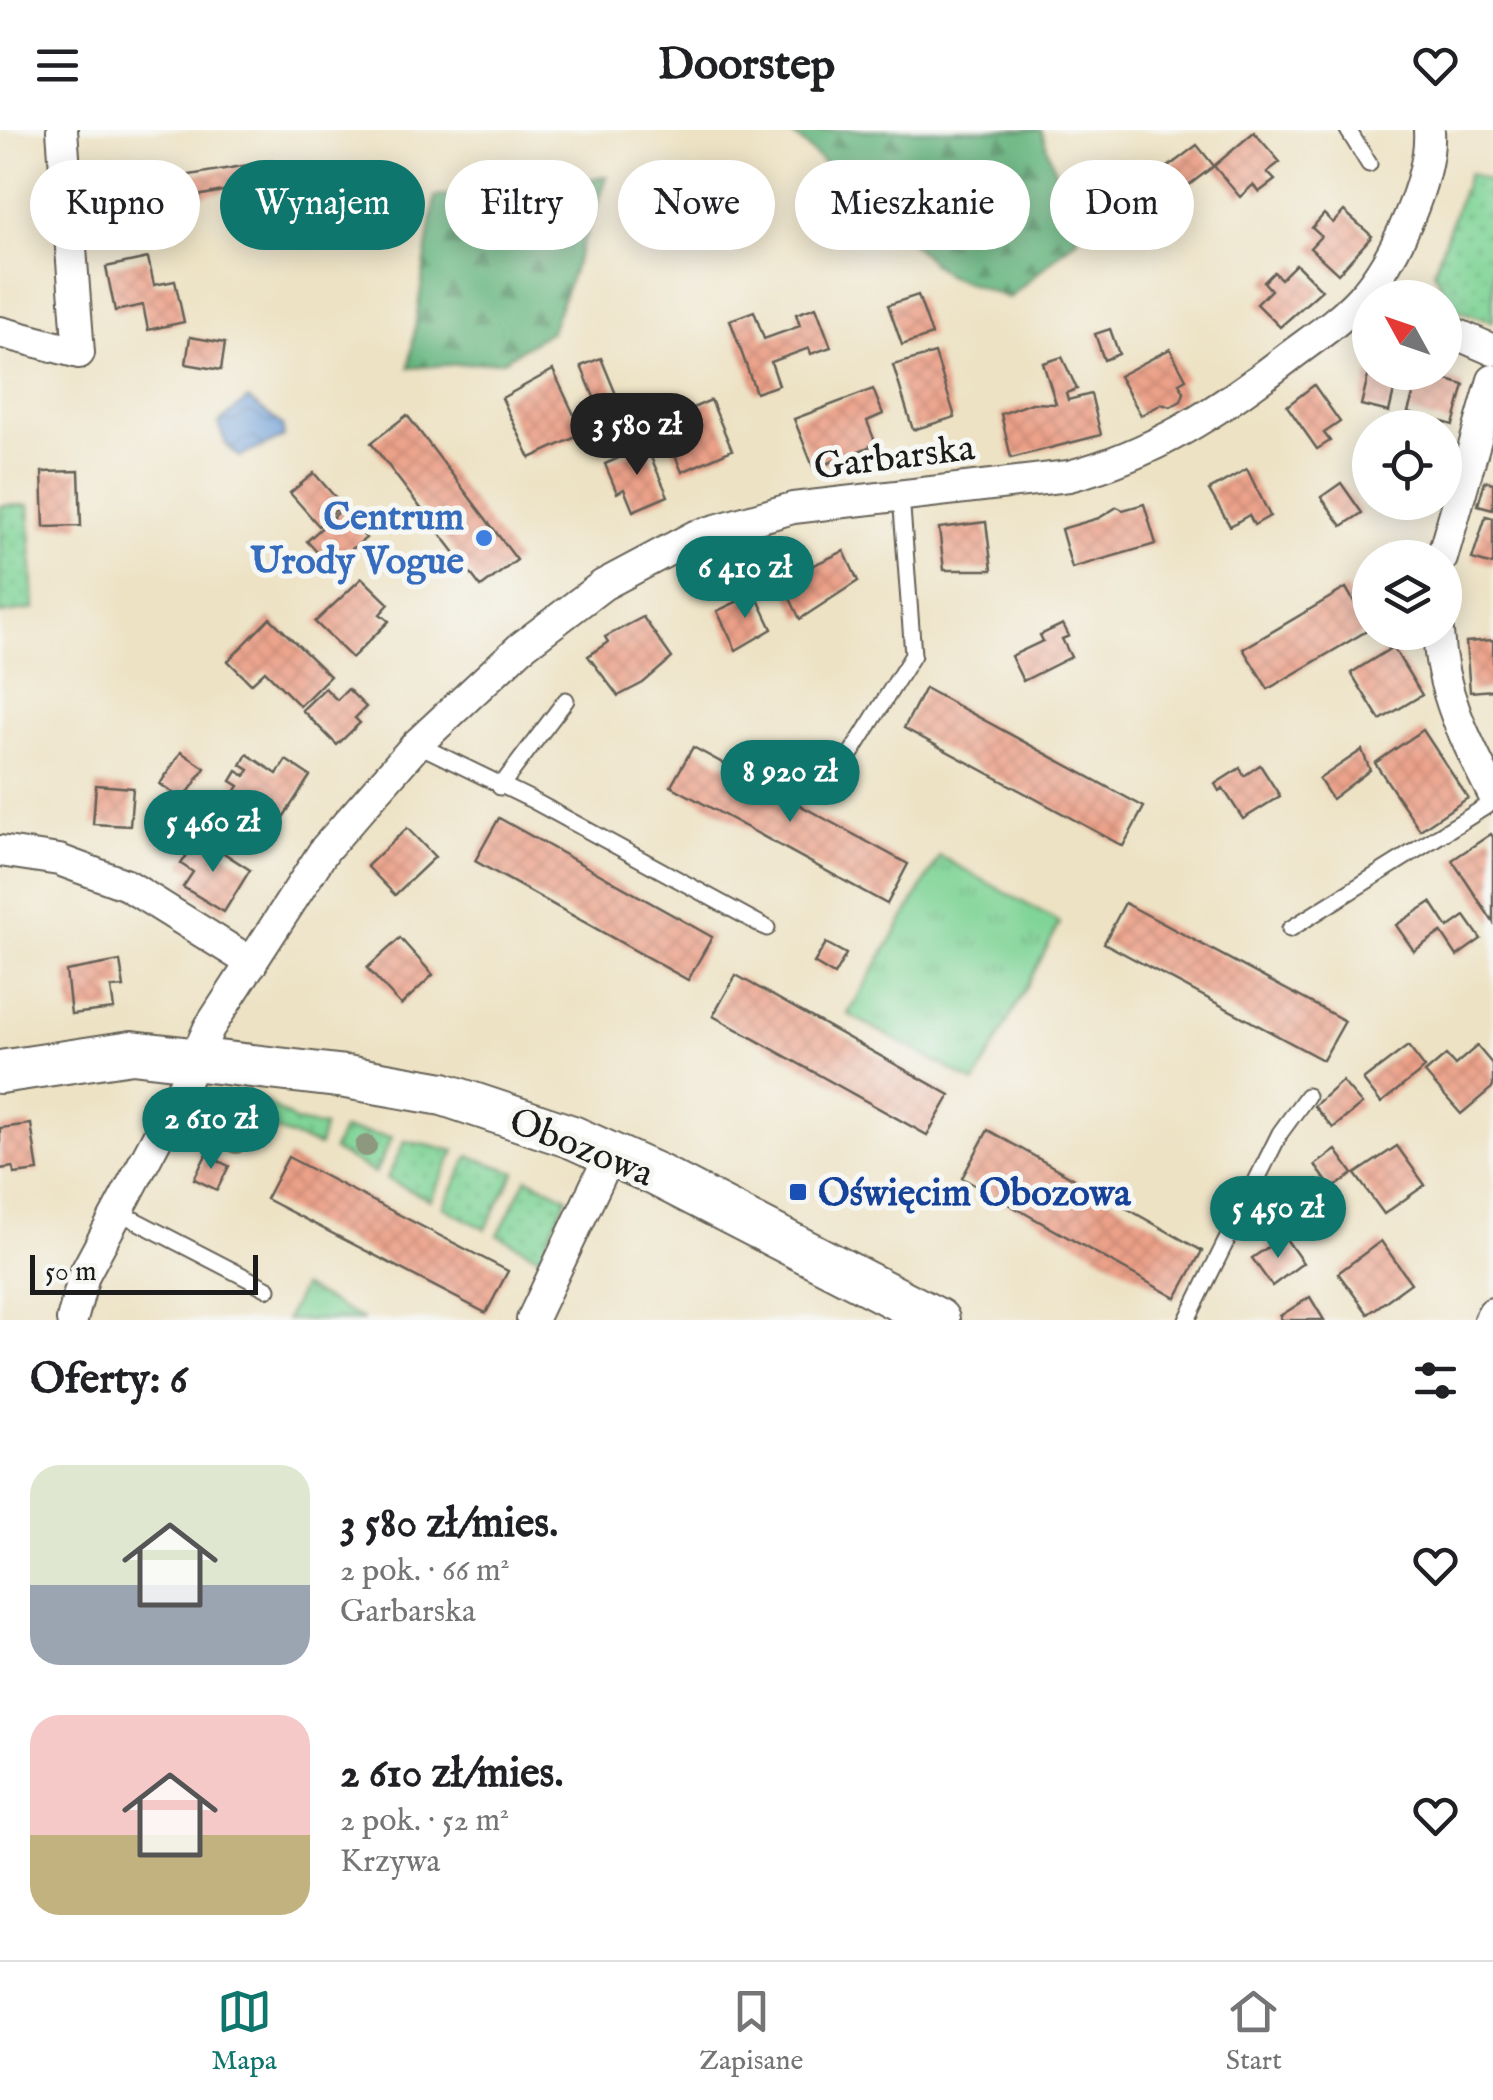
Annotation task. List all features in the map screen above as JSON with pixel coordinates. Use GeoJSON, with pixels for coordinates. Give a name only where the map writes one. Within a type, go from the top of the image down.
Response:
{"type":"FeatureCollection","features":[{"type":"Feature","properties":{"kind":"street"},"geometry":{"type":"LineString","coordinates":[[0,332],[79,353],[62,130]]}},
{"type":"Feature","properties":{"kind":"street","name":"Garbarska"},"geometry":{"type":"LineString","coordinates":[[1376,280],[1408,221],[1430,152],[1429,130]]}},
{"type":"Feature","properties":{"kind":"street","name":"Garbarska"},"geometry":{"type":"LineString","coordinates":[[72,1320],[84,1276],[198,1058],[209,1028],[325,849],[418,744],[520,648],[603,585],[696,536],[794,508],[1069,476],[1113,464],[1185,432],[1352,308]]}},
{"type":"Feature","properties":{"kind":"street"},"geometry":{"type":"LineString","coordinates":[[1462,337],[1493,350]]}},
{"type":"Feature","properties":{"kind":"street"},"geometry":{"type":"LineString","coordinates":[[1447,540],[1493,380]]}},
{"type":"Feature","properties":{"kind":"street"},"geometry":{"type":"LineString","coordinates":[[1439,650],[1440,670],[1458,725],[1493,794]]}},
{"type":"Feature","properties":{"kind":"street"},"geometry":{"type":"LineString","coordinates":[[0,851],[59,860],[128,885],[252,964]]}},
{"type":"Feature","properties":{"kind":"street","name":"Obozowa"},"geometry":{"type":"LineString","coordinates":[[0,1072],[132,1052],[443,1094],[509,1114],[610,1155],[739,1216],[938,1320]]}},
{"type":"Feature","properties":{"kind":"street"},"geometry":{"type":"LineString","coordinates":[[532,1320],[610,1155]]}},
{"type":"Feature","properties":{"kind":"street"},"geometry":{"type":"LineString","coordinates":[[1489,1320],[1493,1313]]}},
{"type":"Feature","properties":{"kind":"lane"},"geometry":{"type":"LineString","coordinates":[[1348,130],[1369,164]]}},
{"type":"Feature","properties":{"kind":"lane"},"geometry":{"type":"LineString","coordinates":[[840,771],[913,655],[901,495]]}},
{"type":"Feature","properties":{"kind":"lane"},"geometry":{"type":"LineString","coordinates":[[500,787],[566,700]]}},
{"type":"Feature","properties":{"kind":"lane"},"geometry":{"type":"LineString","coordinates":[[418,744],[532,800],[767,928]]}},
{"type":"Feature","properties":{"kind":"lane"},"geometry":{"type":"LineString","coordinates":[[1290,930],[1493,802]]}},
{"type":"Feature","properties":{"kind":"lane"},"geometry":{"type":"LineString","coordinates":[[1187,1320],[1280,1133],[1307,1096]]}},
{"type":"Feature","properties":{"kind":"lane"},"geometry":{"type":"LineString","coordinates":[[119,1212],[268,1289]]}},
{"type":"Feature","properties":{"kind":"green space"},"geometry":{"type":"Polygon","coordinates":[[[788,130],[1041,130],[1051,160],[1050,250],[1063,250],[1009,298],[946,275],[919,250],[1030,250],[1030,160],[821,160],[788,130]]]}},
{"type":"Feature","properties":{"kind":"green space"},"geometry":{"type":"Polygon","coordinates":[[[1469,173],[1493,182],[1493,322],[1462,311],[1462,280],[1438,280],[1434,271],[1469,173]]]}},
{"type":"Feature","properties":{"kind":"green space"},"geometry":{"type":"Polygon","coordinates":[[[607,177],[598,202],[598,178],[607,177]]]}},
{"type":"Feature","properties":{"kind":"green space"},"geometry":{"type":"Polygon","coordinates":[[[445,196],[445,250],[580,250],[551,331],[502,361],[409,368],[435,197],[445,196]]]}},
{"type":"Feature","properties":{"kind":"green space"},"geometry":{"type":"Polygon","coordinates":[[[29,505],[34,609],[0,614],[0,506],[29,505]]]}},
{"type":"Feature","properties":{"kind":"green space"},"geometry":{"type":"Polygon","coordinates":[[[940,856],[1060,923],[975,1083],[848,1014],[940,856]]]}},
{"type":"Feature","properties":{"kind":"green space"},"geometry":{"type":"Polygon","coordinates":[[[259,1098],[297,1122],[324,1127],[319,1146],[214,1108],[234,1100],[259,1098]]]}},
{"type":"Feature","properties":{"kind":"green space"},"geometry":{"type":"Polygon","coordinates":[[[342,1130],[392,1137],[375,1173],[333,1150],[342,1130]]]}},
{"type":"Feature","properties":{"kind":"green space"},"geometry":{"type":"Polygon","coordinates":[[[405,1141],[455,1151],[430,1200],[387,1179],[405,1141]]]}},
{"type":"Feature","properties":{"kind":"green space"},"geometry":{"type":"Polygon","coordinates":[[[469,1156],[515,1172],[485,1229],[443,1207],[469,1156]]]}},
{"type":"Feature","properties":{"kind":"green space"},"geometry":{"type":"Polygon","coordinates":[[[527,1178],[567,1197],[540,1257],[498,1235],[527,1178]]]}},
{"type":"Feature","properties":{"kind":"green space"},"geometry":{"type":"Polygon","coordinates":[[[303,1287],[364,1320],[286,1320],[303,1287]]]}},
{"type":"Feature","properties":{"kind":"water"},"geometry":{"type":"Polygon","coordinates":[[[248,399],[282,425],[284,437],[239,457],[226,444],[218,424],[248,399]]]}},
{"type":"Feature","properties":{"kind":"building"},"geometry":{"type":"Polygon","coordinates":[[[1254,132],[1280,162],[1267,172],[1275,180],[1259,192],[1253,185],[1240,197],[1214,166],[1254,132]]]}},
{"type":"Feature","properties":{"kind":"building"},"geometry":{"type":"Polygon","coordinates":[[[1197,145],[1214,166],[1194,181],[1194,160],[1177,160],[1197,145]]]}},
{"type":"Feature","properties":{"kind":"building"},"geometry":{"type":"Polygon","coordinates":[[[220,170],[220,192],[200,195],[200,173],[220,170]]]}},
{"type":"Feature","properties":{"kind":"building"},"geometry":{"type":"Polygon","coordinates":[[[1344,211],[1372,236],[1338,274],[1310,248],[1321,236],[1312,228],[1324,214],[1333,223],[1344,211]]]}},
{"type":"Feature","properties":{"kind":"building"},"geometry":{"type":"Polygon","coordinates":[[[148,258],[154,285],[175,281],[184,322],[148,330],[143,305],[115,311],[106,267],[148,258]]]}},
{"type":"Feature","properties":{"kind":"building"},"geometry":{"type":"Polygon","coordinates":[[[1296,264],[1322,290],[1280,327],[1257,304],[1271,290],[1264,282],[1274,272],[1281,279],[1296,264]]]}},
{"type":"Feature","properties":{"kind":"building"},"geometry":{"type":"Polygon","coordinates":[[[918,295],[932,335],[902,345],[888,305],[918,295]]]}},
{"type":"Feature","properties":{"kind":"building"},"geometry":{"type":"Polygon","coordinates":[[[816,307],[831,347],[811,354],[809,348],[771,362],[779,385],[756,393],[730,320],[754,311],[764,339],[800,326],[796,314],[816,307]]]}},
{"type":"Feature","properties":{"kind":"building"},"geometry":{"type":"Polygon","coordinates":[[[1110,329],[1119,354],[1104,360],[1095,334],[1110,329]]]}},
{"type":"Feature","properties":{"kind":"building"},"geometry":{"type":"Polygon","coordinates":[[[190,337],[225,343],[221,370],[186,364],[190,337]]]}},
{"type":"Feature","properties":{"kind":"building"},"geometry":{"type":"Polygon","coordinates":[[[1170,349],[1186,379],[1179,383],[1184,393],[1181,401],[1170,407],[1162,404],[1141,415],[1119,376],[1170,349]]]}},
{"type":"Feature","properties":{"kind":"building"},"geometry":{"type":"Polygon","coordinates":[[[935,353],[955,417],[913,430],[893,365],[935,353]]]}},
{"type":"Feature","properties":{"kind":"building"},"geometry":{"type":"Polygon","coordinates":[[[1062,357],[1077,389],[1066,393],[1068,400],[1091,394],[1101,435],[1011,458],[1001,414],[1032,403],[1056,404],[1043,363],[1062,357]]]}},
{"type":"Feature","properties":{"kind":"building"},"geometry":{"type":"Polygon","coordinates":[[[601,358],[631,431],[612,440],[581,366],[601,358]]]}},
{"type":"Feature","properties":{"kind":"building"},"geometry":{"type":"Polygon","coordinates":[[[553,370],[583,434],[530,458],[502,398],[553,370]]]}},
{"type":"Feature","properties":{"kind":"building"},"geometry":{"type":"Polygon","coordinates":[[[1314,385],[1340,422],[1324,433],[1330,441],[1317,449],[1287,406],[1314,385]]]}},
{"type":"Feature","properties":{"kind":"building"},"geometry":{"type":"Polygon","coordinates":[[[1464,385],[1457,410],[1409,410],[1415,390],[1462,390],[1464,385]]]}},
{"type":"Feature","properties":{"kind":"building"},"geometry":{"type":"Polygon","coordinates":[[[873,389],[883,414],[867,421],[876,444],[814,469],[794,419],[873,389]]]}},
{"type":"Feature","properties":{"kind":"building"},"geometry":{"type":"Polygon","coordinates":[[[1365,390],[1394,390],[1389,410],[1361,405],[1365,390]]]}},
{"type":"Feature","properties":{"kind":"building"},"geometry":{"type":"Polygon","coordinates":[[[711,400],[732,450],[682,472],[661,422],[711,400]]]}},
{"type":"Feature","properties":{"kind":"building"},"geometry":{"type":"Polygon","coordinates":[[[407,415],[517,560],[481,587],[371,443],[407,415]]]}},
{"type":"Feature","properties":{"kind":"building"},"geometry":{"type":"Polygon","coordinates":[[[646,446],[668,496],[633,511],[624,489],[617,493],[605,464],[646,446]]]}},
{"type":"Feature","properties":{"kind":"building"},"geometry":{"type":"Polygon","coordinates":[[[1247,469],[1270,516],[1254,525],[1249,515],[1230,526],[1209,490],[1247,469]]]}},
{"type":"Feature","properties":{"kind":"building"},"geometry":{"type":"Polygon","coordinates":[[[79,471],[81,526],[44,527],[42,472],[79,471]]]}},
{"type":"Feature","properties":{"kind":"building"},"geometry":{"type":"Polygon","coordinates":[[[314,473],[342,505],[319,526],[290,493],[314,473]]]}},
{"type":"Feature","properties":{"kind":"building"},"geometry":{"type":"Polygon","coordinates":[[[1485,481],[1493,483],[1493,509],[1478,505],[1485,481]]]}},
{"type":"Feature","properties":{"kind":"building"},"geometry":{"type":"Polygon","coordinates":[[[1341,483],[1352,499],[1352,520],[1342,526],[1321,497],[1341,483]]]}},
{"type":"Feature","properties":{"kind":"building"},"geometry":{"type":"Polygon","coordinates":[[[1144,504],[1156,544],[1072,568],[1061,529],[1099,518],[1117,507],[1123,510],[1144,504]]]}},
{"type":"Feature","properties":{"kind":"building"},"geometry":{"type":"Polygon","coordinates":[[[341,510],[366,538],[330,566],[307,541],[341,510]]]}},
{"type":"Feature","properties":{"kind":"building"},"geometry":{"type":"Polygon","coordinates":[[[1486,516],[1493,518],[1493,565],[1472,559],[1486,516]]]}},
{"type":"Feature","properties":{"kind":"building"},"geometry":{"type":"Polygon","coordinates":[[[986,522],[992,570],[944,570],[939,528],[986,522]]]}},
{"type":"Feature","properties":{"kind":"building"},"geometry":{"type":"Polygon","coordinates":[[[844,551],[858,581],[800,619],[781,580],[844,551]]]}},
{"type":"Feature","properties":{"kind":"building"},"geometry":{"type":"Polygon","coordinates":[[[362,578],[389,604],[380,614],[389,621],[352,658],[315,622],[362,578]]]}},
{"type":"Feature","properties":{"kind":"building"},"geometry":{"type":"Polygon","coordinates":[[[1346,588],[1352,598],[1352,640],[1268,689],[1243,649],[1346,588]]]}},
{"type":"Feature","properties":{"kind":"building"},"geometry":{"type":"Polygon","coordinates":[[[755,593],[772,629],[736,650],[717,611],[755,593]]]}},
{"type":"Feature","properties":{"kind":"building"},"geometry":{"type":"Polygon","coordinates":[[[643,617],[672,658],[643,683],[618,696],[588,656],[608,642],[605,637],[643,617]]]}},
{"type":"Feature","properties":{"kind":"building"},"geometry":{"type":"Polygon","coordinates":[[[270,618],[330,676],[300,706],[265,671],[251,684],[228,661],[270,618]]]}},
{"type":"Feature","properties":{"kind":"building"},"geometry":{"type":"Polygon","coordinates":[[[1063,624],[1069,636],[1062,639],[1071,657],[1023,681],[1011,656],[1043,641],[1040,635],[1063,624]]]}},
{"type":"Feature","properties":{"kind":"building"},"geometry":{"type":"Polygon","coordinates":[[[1493,640],[1493,690],[1470,692],[1466,642],[1493,640]]]}},
{"type":"Feature","properties":{"kind":"building"},"geometry":{"type":"Polygon","coordinates":[[[1388,650],[1395,650],[1422,695],[1380,720],[1351,673],[1388,650]]]}},
{"type":"Feature","properties":{"kind":"building"},"geometry":{"type":"Polygon","coordinates":[[[325,688],[337,700],[348,689],[366,707],[355,718],[360,723],[337,745],[302,710],[325,688]]]}},
{"type":"Feature","properties":{"kind":"building"},"geometry":{"type":"Polygon","coordinates":[[[925,688],[1144,807],[1123,846],[904,728],[925,688]]]}},
{"type":"Feature","properties":{"kind":"building"},"geometry":{"type":"Polygon","coordinates":[[[1423,730],[1468,798],[1420,830],[1375,763],[1423,730]]]}},
{"type":"Feature","properties":{"kind":"building"},"geometry":{"type":"Polygon","coordinates":[[[693,747],[908,864],[887,904],[671,786],[693,747]]]}},
{"type":"Feature","properties":{"kind":"building"},"geometry":{"type":"Polygon","coordinates":[[[1362,750],[1370,770],[1332,799],[1319,779],[1362,750]]]}},
{"type":"Feature","properties":{"kind":"building"},"geometry":{"type":"Polygon","coordinates":[[[181,752],[205,768],[183,800],[160,784],[181,752]]]}},
{"type":"Feature","properties":{"kind":"building"},"geometry":{"type":"Polygon","coordinates":[[[247,754],[277,774],[286,760],[310,776],[269,839],[223,810],[239,786],[231,781],[237,771],[245,776],[249,770],[241,765],[247,754]]]}},
{"type":"Feature","properties":{"kind":"building"},"geometry":{"type":"Polygon","coordinates":[[[1260,765],[1280,796],[1243,819],[1223,788],[1219,791],[1215,784],[1240,768],[1244,776],[1260,765]]]}},
{"type":"Feature","properties":{"kind":"building"},"geometry":{"type":"Polygon","coordinates":[[[96,785],[133,788],[130,826],[93,824],[96,785]]]}},
{"type":"Feature","properties":{"kind":"building"},"geometry":{"type":"Polygon","coordinates":[[[499,818],[712,937],[688,980],[475,861],[499,818]]]}},
{"type":"Feature","properties":{"kind":"building"},"geometry":{"type":"Polygon","coordinates":[[[407,828],[435,857],[395,895],[367,866],[407,828]]]}},
{"type":"Feature","properties":{"kind":"building"},"geometry":{"type":"Polygon","coordinates":[[[1491,834],[1493,837],[1493,922],[1452,860],[1491,834]]]}},
{"type":"Feature","properties":{"kind":"building"},"geometry":{"type":"Polygon","coordinates":[[[199,837],[250,870],[224,912],[183,887],[193,872],[181,864],[199,837]]]}},
{"type":"Feature","properties":{"kind":"building"},"geometry":{"type":"Polygon","coordinates":[[[1431,902],[1448,928],[1465,916],[1481,939],[1457,956],[1441,932],[1414,951],[1396,925],[1431,902]]]}},
{"type":"Feature","properties":{"kind":"building"},"geometry":{"type":"Polygon","coordinates":[[[1125,903],[1345,1021],[1323,1060],[1104,943],[1125,903]]]}},
{"type":"Feature","properties":{"kind":"building"},"geometry":{"type":"Polygon","coordinates":[[[400,938],[433,975],[401,1005],[367,968],[400,938]]]}},
{"type":"Feature","properties":{"kind":"building"},"geometry":{"type":"Polygon","coordinates":[[[826,943],[846,954],[834,975],[814,963],[826,943]]]}},
{"type":"Feature","properties":{"kind":"building"},"geometry":{"type":"Polygon","coordinates":[[[120,961],[124,987],[111,988],[114,1009],[71,1014],[66,971],[120,961]]]}},
{"type":"Feature","properties":{"kind":"building"},"geometry":{"type":"Polygon","coordinates":[[[736,975],[950,1095],[927,1135],[713,1016],[736,975]]]}},
{"type":"Feature","properties":{"kind":"building"},"geometry":{"type":"Polygon","coordinates":[[[1408,1046],[1425,1068],[1381,1103],[1363,1080],[1408,1046]]]}},
{"type":"Feature","properties":{"kind":"building"},"geometry":{"type":"Polygon","coordinates":[[[1477,1046],[1493,1065],[1493,1087],[1461,1114],[1425,1073],[1446,1055],[1455,1065],[1477,1046]]]}},
{"type":"Feature","properties":{"kind":"building"},"geometry":{"type":"Polygon","coordinates":[[[1342,1081],[1362,1104],[1333,1128],[1314,1106],[1342,1081]]]}},
{"type":"Feature","properties":{"kind":"building"},"geometry":{"type":"Polygon","coordinates":[[[31,1124],[38,1171],[14,1174],[13,1167],[0,1169],[0,1128],[31,1124]]]}},
{"type":"Feature","properties":{"kind":"building"},"geometry":{"type":"Polygon","coordinates":[[[988,1130],[1202,1251],[1176,1298],[962,1178],[988,1130]]]}},
{"type":"Feature","properties":{"kind":"building"},"geometry":{"type":"Polygon","coordinates":[[[1397,1146],[1425,1185],[1384,1214],[1355,1174],[1397,1146]]]}},
{"type":"Feature","properties":{"kind":"building"},"geometry":{"type":"Polygon","coordinates":[[[1336,1150],[1353,1174],[1332,1189],[1315,1165],[1336,1150]]]}},
{"type":"Feature","properties":{"kind":"building"},"geometry":{"type":"Polygon","coordinates":[[[206,1155],[229,1166],[217,1190],[194,1179],[206,1155]]]}},
{"type":"Feature","properties":{"kind":"building"},"geometry":{"type":"Polygon","coordinates":[[[288,1157],[508,1271],[486,1313],[266,1199],[288,1157]]]}},
{"type":"Feature","properties":{"kind":"building"},"geometry":{"type":"Polygon","coordinates":[[[1284,1236],[1303,1263],[1272,1286],[1252,1258],[1284,1236]]]}},
{"type":"Feature","properties":{"kind":"building"},"geometry":{"type":"Polygon","coordinates":[[[1381,1241],[1411,1283],[1368,1314],[1338,1273],[1381,1241]]]}},
{"type":"Feature","properties":{"kind":"building"},"geometry":{"type":"Polygon","coordinates":[[[1310,1297],[1324,1320],[1282,1320],[1280,1316],[1310,1297]]]}},
{"type":"Feature","properties":{"kind":"place","name":"Centrum Urody Vogue"},"geometry":{"type":"Point","coordinates":[484,538]}},
{"type":"Feature","properties":{"kind":"place","name":"Oświęcim Obozowa"},"geometry":{"type":"Point","coordinates":[798,1192]}}]}
